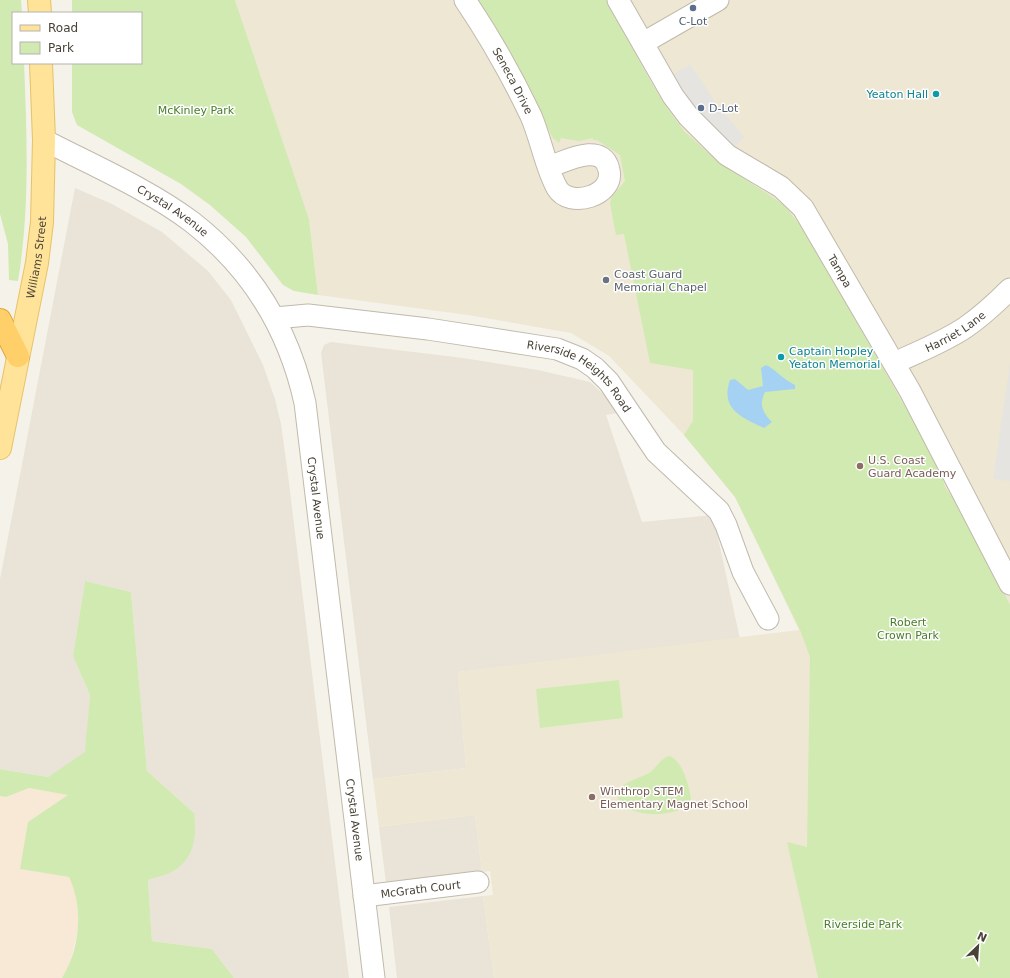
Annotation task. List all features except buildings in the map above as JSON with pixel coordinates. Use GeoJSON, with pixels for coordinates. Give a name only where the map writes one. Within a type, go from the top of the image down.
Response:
{"type":"FeatureCollection","features":[{"type":"Feature","properties":{"kind":"highway"},"geometry":{"type":"LineString","coordinates":[[0,320],[18,356]]}},
{"type":"Feature","properties":{"kind":"main road"},"geometry":{"type":"LineString","coordinates":[[39,0],[40,12]]}},
{"type":"Feature","properties":{"kind":"main road","name":"Williams Street"},"geometry":{"type":"LineString","coordinates":[[0,448],[37,263],[42,222],[44,140],[41,64]]}},
{"type":"Feature","properties":{"kind":"street","name":"Seneca Drive"},"geometry":{"type":"LineString","coordinates":[[465,0],[483,26],[515,84],[531,117],[549,167]]}},
{"type":"Feature","properties":{"kind":"street","name":"Tampa"},"geometry":{"type":"LineString","coordinates":[[618,0],[673,96],[701,131],[727,155],[781,186],[803,208],[894,364],[1010,584]]}},
{"type":"Feature","properties":{"kind":"street"},"geometry":{"type":"LineString","coordinates":[[643,43],[718,0]]}},
{"type":"Feature","properties":{"kind":"street","name":"Crystal Avenue"},"geometry":{"type":"LineString","coordinates":[[44,140],[151,196],[191,222],[211,238],[239,267],[274,318],[295,363],[305,403],[374,978]]}},
{"type":"Feature","properties":{"kind":"street","name":"Harriet Lane"},"geometry":{"type":"LineString","coordinates":[[894,364],[941,342],[964,328],[985,313],[1010,289]]}},
{"type":"Feature","properties":{"kind":"street","name":"Riverside Heights Road"},"geometry":{"type":"LineString","coordinates":[[274,318],[308,315],[428,329],[553,348],[566,351],[582,359],[595,368],[610,382],[656,452],[719,511],[726,525],[743,572],[768,619]]}},
{"type":"Feature","properties":{"kind":"street","name":"McGrath Court"},"geometry":{"type":"LineString","coordinates":[[364,896],[478,882]]}},
{"type":"Feature","properties":{"kind":"shaded area","name":"U.S. Coast Guard Academy"},"geometry":{"type":"Polygon","coordinates":[[[235,0],[1010,0],[1010,917],[788,843],[818,978],[494,978],[483,896],[493,895],[490,871],[482,872],[475,815],[379,827],[373,779],[466,768],[458,672],[799,630],[735,497],[684,435],[609,356],[571,333],[468,315],[318,295],[309,219],[235,0]]]}},
{"type":"Feature","properties":{"kind":"shaded area","name":"D-Lot"},"geometry":{"type":"Polygon","coordinates":[[[690,64],[714,100],[744,137],[727,155],[664,80],[690,64]]]}},
{"type":"Feature","properties":{"kind":"shaded area"},"geometry":{"type":"Polygon","coordinates":[[[75,188],[112,204],[162,232],[208,271],[231,300],[263,365],[275,399],[281,424],[288,475],[349,978],[234,978],[212,949],[152,941],[148,880],[175,870],[194,813],[147,771],[131,592],[85,581],[73,656],[90,695],[86,752],[48,777],[0,769],[0,579],[75,188]]]}},
{"type":"Feature","properties":{"kind":"shaded area"},"geometry":{"type":"Polygon","coordinates":[[[331,342],[463,358],[538,370],[590,382],[623,412],[606,415],[642,522],[713,515],[740,639],[458,672],[466,768],[373,779],[321,353],[324,345],[331,342]]]}},
{"type":"Feature","properties":{"kind":"shaded area"},"geometry":{"type":"Polygon","coordinates":[[[1010,363],[1010,481],[993,479],[1010,363]]]}},
{"type":"Feature","properties":{"kind":"shaded area"},"geometry":{"type":"Polygon","coordinates":[[[29,788],[69,795],[28,822],[21,869],[69,877],[76,892],[79,926],[69,967],[62,978],[0,978],[0,796],[6,797],[29,788]]]}},
{"type":"Feature","properties":{"kind":"shaded area"},"geometry":{"type":"Polygon","coordinates":[[[475,815],[482,872],[386,883],[379,827],[475,815]]]}},
{"type":"Feature","properties":{"kind":"shaded area"},"geometry":{"type":"Polygon","coordinates":[[[483,896],[494,978],[397,978],[389,907],[483,896]]]}},
{"type":"Feature","properties":{"kind":"green space"},"geometry":{"type":"Polygon","coordinates":[[[0,0],[21,0],[22,12],[12,12],[12,64],[24,64],[27,145],[26,200],[22,254],[18,281],[9,280],[8,244],[0,214],[0,0]]]}},
{"type":"Feature","properties":{"kind":"green space","name":"McKinley Park"},"geometry":{"type":"Polygon","coordinates":[[[72,0],[235,0],[309,219],[318,295],[294,291],[283,285],[246,237],[210,205],[181,184],[77,125],[72,112],[72,64],[142,64],[142,12],[72,12],[72,0]]]}},
{"type":"Feature","properties":{"kind":"green space","name":"Robert Crown Park"},"geometry":{"type":"Polygon","coordinates":[[[476,0],[606,0],[651,82],[669,111],[684,131],[715,159],[784,205],[803,229],[938,464],[944,484],[948,491],[957,500],[1010,605],[1010,978],[818,978],[787,842],[807,847],[810,657],[800,630],[735,497],[684,435],[693,421],[693,370],[650,363],[624,234],[616,235],[610,203],[611,198],[625,181],[620,155],[597,140],[593,140],[593,138],[579,141],[561,138],[559,143],[553,138],[476,0]]]}},
{"type":"Feature","properties":{"kind":"green space"},"geometry":{"type":"Polygon","coordinates":[[[85,581],[131,592],[147,771],[194,813],[195,837],[191,852],[187,859],[182,865],[172,872],[148,880],[152,941],[212,949],[234,978],[62,978],[73,954],[78,928],[77,902],[74,889],[69,877],[20,869],[28,822],[68,795],[29,788],[6,797],[0,796],[0,769],[48,777],[85,752],[90,695],[73,656],[85,581]]]}},
{"type":"Feature","properties":{"kind":"green space"},"geometry":{"type":"Polygon","coordinates":[[[619,680],[623,718],[540,728],[536,689],[619,680]]]}},
{"type":"Feature","properties":{"kind":"green space"},"geometry":{"type":"Polygon","coordinates":[[[669,756],[678,762],[687,780],[691,798],[686,805],[678,810],[654,814],[641,813],[630,809],[621,803],[617,795],[621,787],[647,774],[669,756]]]}},
{"type":"Feature","properties":{"kind":"water"},"geometry":{"type":"Polygon","coordinates":[[[766,365],[795,385],[795,389],[765,392],[762,400],[762,408],[772,422],[764,428],[740,416],[735,411],[730,405],[728,390],[730,380],[735,379],[748,390],[763,386],[761,368],[766,365]]]}},
{"type":"Feature","properties":{"kind":"place","name":"C-Lot"},"geometry":{"type":"Point","coordinates":[693,8]}},
{"type":"Feature","properties":{"kind":"place","name":"Yeaton Hall"},"geometry":{"type":"Point","coordinates":[936,94]}},
{"type":"Feature","properties":{"kind":"place","name":"D-Lot"},"geometry":{"type":"Point","coordinates":[701,108]}},
{"type":"Feature","properties":{"kind":"place","name":"Coast Guard Memorial Chapel"},"geometry":{"type":"Point","coordinates":[606,280]}},
{"type":"Feature","properties":{"kind":"place","name":"Captain Hopley Yeaton Memorial"},"geometry":{"type":"Point","coordinates":[781,357]}},
{"type":"Feature","properties":{"kind":"place","name":"U.S. Coast Guard Academy"},"geometry":{"type":"Point","coordinates":[860,466]}},
{"type":"Feature","properties":{"kind":"place","name":"Winthrop STEM Elementary Magnet School"},"geometry":{"type":"Point","coordinates":[592,797]}},
{"type":"Feature","properties":{"kind":"park label","name":"Riverside Park"},"geometry":{"type":"Point","coordinates":[863,924]}}]}
